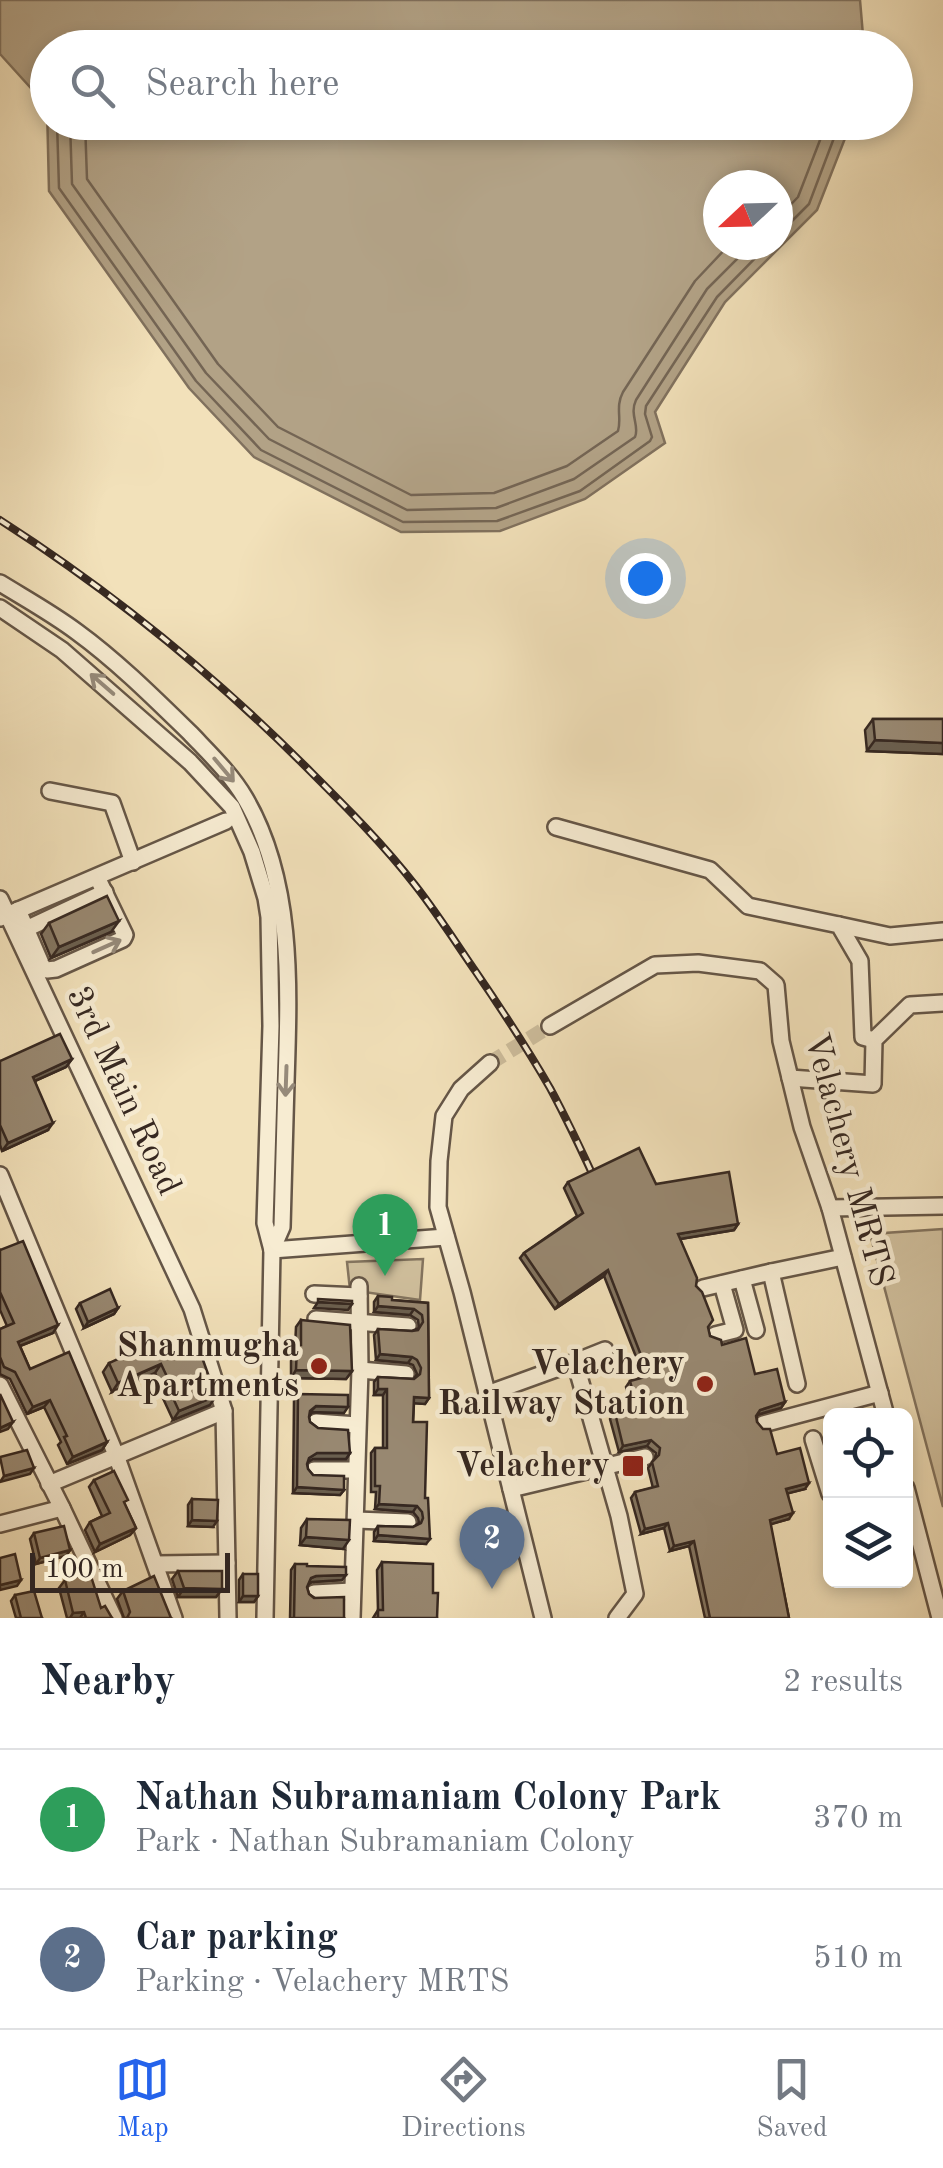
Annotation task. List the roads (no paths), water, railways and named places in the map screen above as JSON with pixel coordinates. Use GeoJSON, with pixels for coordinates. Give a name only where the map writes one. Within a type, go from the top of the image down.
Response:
{"type":"FeatureCollection","features":[{"type":"Feature","properties":{"kind":"street"},"geometry":{"type":"LineString","coordinates":[[0,583],[78,632],[156,700],[223,767],[245,797],[260,829],[282,910],[287,960],[282,1227],[272,1250]]}},
{"type":"Feature","properties":{"kind":"street"},"geometry":{"type":"LineString","coordinates":[[0,608],[62,650],[190,762],[232,807],[266,898],[270,1026],[265,1223],[272,1250],[265,1618]]}},
{"type":"Feature","properties":{"kind":"street"},"geometry":{"type":"LineString","coordinates":[[50,791],[112,803],[133,862]]}},
{"type":"Feature","properties":{"kind":"street"},"geometry":{"type":"LineString","coordinates":[[26,928],[79,904],[133,862],[226,821]]}},
{"type":"Feature","properties":{"kind":"street"},"geometry":{"type":"LineString","coordinates":[[556,828],[710,870],[748,906],[890,936],[943,931]]}},
{"type":"Feature","properties":{"kind":"street"},"geometry":{"type":"LineString","coordinates":[[101,884],[120,920],[123,939],[56,969],[43,968],[26,928],[8,914],[72,888],[101,884]]}},
{"type":"Feature","properties":{"kind":"street"},"geometry":{"type":"LineString","coordinates":[[72,888],[79,904]]}},
{"type":"Feature","properties":{"kind":"street","name":"3rd Main Road"},"geometry":{"type":"LineString","coordinates":[[0,899],[192,1308],[224,1411],[228,1618]]}},
{"type":"Feature","properties":{"kind":"street"},"geometry":{"type":"LineString","coordinates":[[36,902],[45,920]]}},
{"type":"Feature","properties":{"kind":"street"},"geometry":{"type":"LineString","coordinates":[[839,925],[860,961],[863,1037],[874,1040]]}},
{"type":"Feature","properties":{"kind":"street","name":"Velachery MRTS"},"geometry":{"type":"LineString","coordinates":[[550,1026],[655,965],[698,963],[760,971],[776,986],[782,1041],[802,1127],[830,1208],[884,1408]]}},
{"type":"Feature","properties":{"kind":"street"},"geometry":{"type":"LineString","coordinates":[[790,1078],[874,1084],[874,1040],[910,1006],[943,1003]]}},
{"type":"Feature","properties":{"kind":"street"},"geometry":{"type":"LineString","coordinates":[[490,1062],[461,1089],[444,1116],[438,1208],[543,1618]]}},
{"type":"Feature","properties":{"kind":"street"},"geometry":{"type":"LineString","coordinates":[[0,1175],[116,1455],[174,1618]]}},
{"type":"Feature","properties":{"kind":"street"},"geometry":{"type":"LineString","coordinates":[[830,1208],[943,1206]]}},
{"type":"Feature","properties":{"kind":"street"},"geometry":{"type":"LineString","coordinates":[[272,1250],[446,1237]]}},
{"type":"Feature","properties":{"kind":"street"},"geometry":{"type":"LineString","coordinates":[[703,1288],[843,1256]]}},
{"type":"Feature","properties":{"kind":"street"},"geometry":{"type":"LineString","coordinates":[[771,1272],[798,1384]]}},
{"type":"Feature","properties":{"kind":"street"},"geometry":{"type":"LineString","coordinates":[[742,1279],[756,1330]]}},
{"type":"Feature","properties":{"kind":"street"},"geometry":{"type":"LineString","coordinates":[[715,1335],[735,1330],[722,1284]]}},
{"type":"Feature","properties":{"kind":"street"},"geometry":{"type":"LineString","coordinates":[[314,1294],[359,1291],[352,1618]]}},
{"type":"Feature","properties":{"kind":"street"},"geometry":{"type":"LineString","coordinates":[[316,1319],[408,1326]]}},
{"type":"Feature","properties":{"kind":"street"},"geometry":{"type":"LineString","coordinates":[[487,1394],[604,1350]]}},
{"type":"Feature","properties":{"kind":"street"},"geometry":{"type":"LineString","coordinates":[[576,1362],[620,1516],[635,1594],[617,1618]]}},
{"type":"Feature","properties":{"kind":"street"},"geometry":{"type":"LineString","coordinates":[[360,1370],[406,1374]]}},
{"type":"Feature","properties":{"kind":"street"},"geometry":{"type":"LineString","coordinates":[[0,1384],[114,1618]]}},
{"type":"Feature","properties":{"kind":"street"},"geometry":{"type":"LineString","coordinates":[[763,1424],[880,1393]]}},
{"type":"Feature","properties":{"kind":"street"},"geometry":{"type":"LineString","coordinates":[[48,1484],[224,1411]]}},
{"type":"Feature","properties":{"kind":"street"},"geometry":{"type":"LineString","coordinates":[[316,1422],[356,1425]]}},
{"type":"Feature","properties":{"kind":"street"},"geometry":{"type":"LineString","coordinates":[[814,1440],[823,1470]]}},
{"type":"Feature","properties":{"kind":"street"},"geometry":{"type":"LineString","coordinates":[[511,1489],[645,1458]]}},
{"type":"Feature","properties":{"kind":"street"},"geometry":{"type":"LineString","coordinates":[[314,1470],[356,1470]]}},
{"type":"Feature","properties":{"kind":"street"},"geometry":{"type":"LineString","coordinates":[[0,1524],[62,1508]]}},
{"type":"Feature","properties":{"kind":"street"},"geometry":{"type":"LineString","coordinates":[[356,1520],[408,1522]]}},
{"type":"Feature","properties":{"kind":"street"},"geometry":{"type":"LineString","coordinates":[[913,1532],[940,1618]]}},
{"type":"Feature","properties":{"kind":"street"},"geometry":{"type":"LineString","coordinates":[[156,1564],[227,1564]]}},
{"type":"Feature","properties":{"kind":"street"},"geometry":{"type":"LineString","coordinates":[[314,1593],[352,1591]]}},
{"type":"Feature","properties":{"kind":"water"},"geometry":{"type":"Polygon","coordinates":[[[0,0],[860,0],[863,30],[30,30],[30,87],[0,54],[0,0]]]}},
{"type":"Feature","properties":{"kind":"water"},"geometry":{"type":"Polygon","coordinates":[[[48,140],[844,140],[817,210],[793,234],[793,170],[703,170],[703,260],[767,260],[725,302],[655,412],[665,443],[585,499],[500,531],[401,532],[254,457],[189,388],[49,191],[48,140]]]}},
{"type":"Feature","properties":{"kind":"tunnel"},"geometry":{"type":"LineString","coordinates":[[490,1063],[550,1026]]}},
{"type":"Feature","properties":{"kind":"railway"},"geometry":{"type":"LineString","coordinates":[[0,520],[124,607],[202,670],[378,841],[431,906],[523,1044],[557,1101],[603,1197]]}},
{"type":"Feature","properties":{"kind":"place","name":"Nathan Subramaniam Colony Park"},"geometry":{"type":"Point","coordinates":[385,1276]}},
{"type":"Feature","properties":{"kind":"place","name":"Shanmugha Apartments"},"geometry":{"type":"Point","coordinates":[319,1366]}},
{"type":"Feature","properties":{"kind":"place","name":"Velachery Railway Station"},"geometry":{"type":"Point","coordinates":[705,1384]}},
{"type":"Feature","properties":{"kind":"place","name":"Velachery"},"geometry":{"type":"Point","coordinates":[633,1466]}},
{"type":"Feature","properties":{"kind":"place","name":"Car parking"},"geometry":{"type":"Point","coordinates":[492,1589]}}]}
